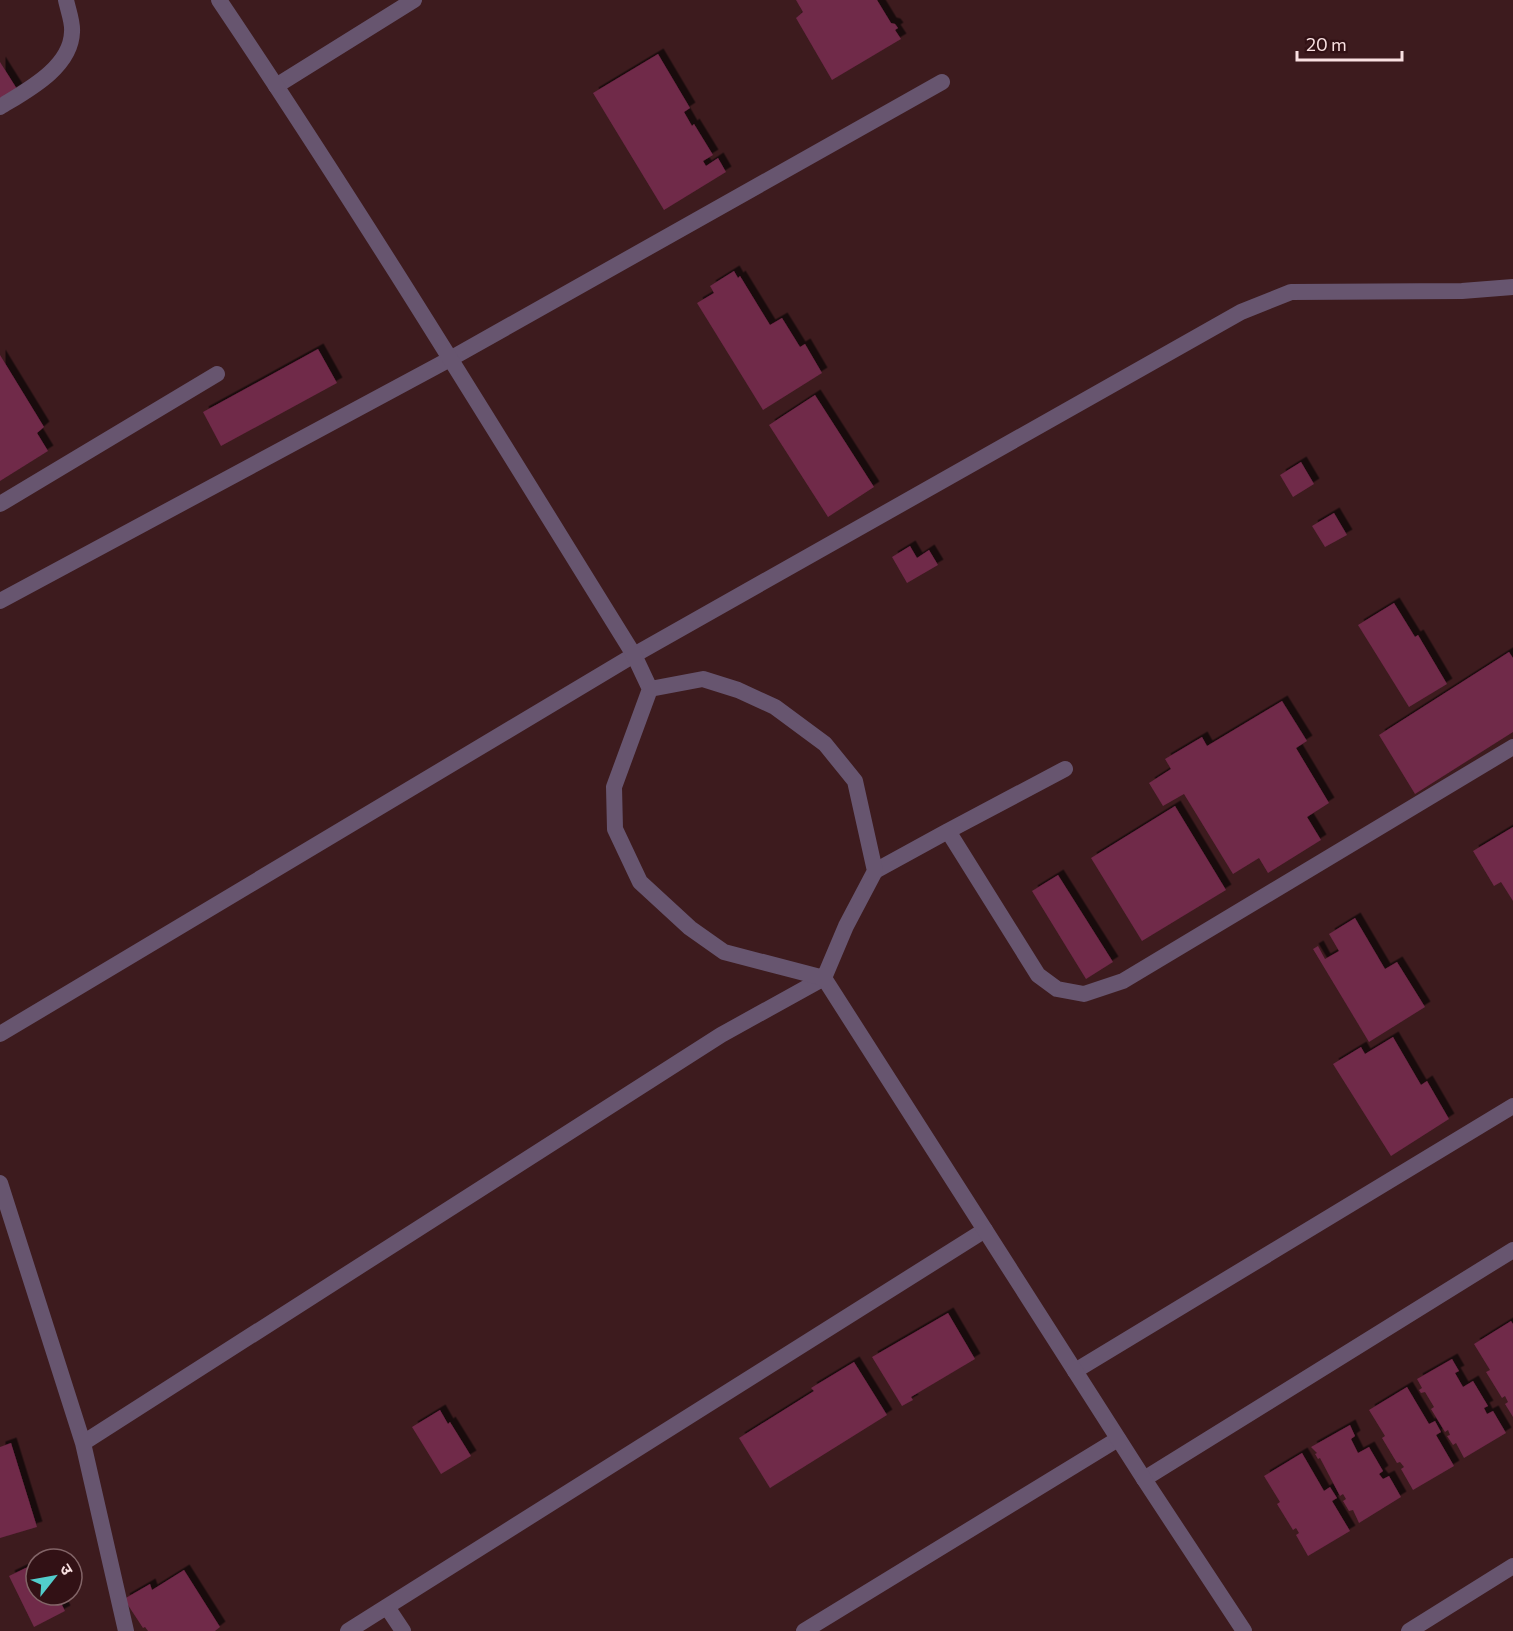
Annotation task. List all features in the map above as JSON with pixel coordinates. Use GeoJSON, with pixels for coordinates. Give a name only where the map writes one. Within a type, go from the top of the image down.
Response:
{"type":"FeatureCollection","features":[{"type":"Feature","properties":{"kind":"street"},"geometry":{"type":"LineString","coordinates":[[0,107],[41,81],[64,58],[72,33],[66,0]]}},
{"type":"Feature","properties":{"kind":"street"},"geometry":{"type":"LineString","coordinates":[[219,0],[450,359],[634,655],[650,689],[614,787],[615,829],[640,882],[690,928],[724,952],[824,978],[1144,1479],[1244,1631]]}},
{"type":"Feature","properties":{"kind":"street"},"geometry":{"type":"LineString","coordinates":[[276,86],[414,0]]}},
{"type":"Feature","properties":{"kind":"street"},"geometry":{"type":"LineString","coordinates":[[0,601],[450,359],[942,82]]}},
{"type":"Feature","properties":{"kind":"street"},"geometry":{"type":"LineString","coordinates":[[0,1034],[634,655],[1241,312],[1291,292],[1462,291],[1513,287]]}},
{"type":"Feature","properties":{"kind":"street"},"geometry":{"type":"LineString","coordinates":[[0,504],[217,374]]}},
{"type":"Feature","properties":{"kind":"street"},"geometry":{"type":"LineString","coordinates":[[650,689],[703,680],[738,690],[775,707],[825,744],[855,782],[875,871]]}},
{"type":"Feature","properties":{"kind":"street"},"geometry":{"type":"LineString","coordinates":[[948,831],[1038,975],[1057,989],[1084,994],[1123,981],[1513,747]]}},
{"type":"Feature","properties":{"kind":"street"},"geometry":{"type":"LineString","coordinates":[[82,1443],[721,1035],[824,978],[846,926],[875,871],[1065,769]]}},
{"type":"Feature","properties":{"kind":"street"},"geometry":{"type":"LineString","coordinates":[[1075,1371],[1513,1106]]}},
{"type":"Feature","properties":{"kind":"street"},"geometry":{"type":"LineString","coordinates":[[0,1183],[82,1443],[126,1631]]}},
{"type":"Feature","properties":{"kind":"street"},"geometry":{"type":"LineString","coordinates":[[348,1631],[985,1230]]}},
{"type":"Feature","properties":{"kind":"street"},"geometry":{"type":"LineString","coordinates":[[1144,1479],[1513,1250]]}},
{"type":"Feature","properties":{"kind":"street"},"geometry":{"type":"LineString","coordinates":[[804,1631],[1119,1438]]}},
{"type":"Feature","properties":{"kind":"street"},"geometry":{"type":"LineString","coordinates":[[1409,1631],[1513,1566]]}},
{"type":"Feature","properties":{"kind":"street"},"geometry":{"type":"LineString","coordinates":[[387,1607],[403,1631]]}},
{"type":"Feature","properties":{"kind":"building"},"geometry":{"type":"Polygon","coordinates":[[[796,0],[877,0],[891,23],[898,28],[895,30],[901,39],[832,80],[796,18],[803,12],[796,0]]]}},
{"type":"Feature","properties":{"kind":"building"},"geometry":{"type":"Polygon","coordinates":[[[658,54],[690,108],[684,112],[713,155],[703,161],[706,166],[718,158],[726,172],[664,210],[593,93],[658,54]]]}},
{"type":"Feature","properties":{"kind":"building"},"geometry":{"type":"Polygon","coordinates":[[[0,62],[17,89],[0,99],[0,62]]]}},
{"type":"Feature","properties":{"kind":"building"},"geometry":{"type":"Polygon","coordinates":[[[734,271],[738,278],[740,276],[770,325],[782,318],[800,347],[805,344],[822,373],[763,410],[697,303],[714,293],[710,286],[734,271]]]}},
{"type":"Feature","properties":{"kind":"building"},"geometry":{"type":"Polygon","coordinates":[[[318,349],[337,383],[221,446],[203,412],[318,349]]]}},
{"type":"Feature","properties":{"kind":"building"},"geometry":{"type":"Polygon","coordinates":[[[0,355],[44,427],[37,433],[48,451],[0,481],[0,355]]]}},
{"type":"Feature","properties":{"kind":"building"},"geometry":{"type":"Polygon","coordinates":[[[815,395],[874,487],[828,517],[769,425],[815,395]]]}},
{"type":"Feature","properties":{"kind":"building"},"geometry":{"type":"Polygon","coordinates":[[[1301,462],[1314,484],[1293,497],[1280,475],[1301,462]]]}},
{"type":"Feature","properties":{"kind":"building"},"geometry":{"type":"Polygon","coordinates":[[[1334,513],[1347,535],[1325,547],[1312,526],[1334,513]]]}},
{"type":"Feature","properties":{"kind":"building"},"geometry":{"type":"Polygon","coordinates":[[[910,546],[917,558],[929,550],[938,565],[907,583],[892,557],[910,546]]]}},
{"type":"Feature","properties":{"kind":"building"},"geometry":{"type":"Polygon","coordinates":[[[1394,603],[1415,637],[1418,635],[1447,684],[1409,707],[1358,625],[1394,603]]]}},
{"type":"Feature","properties":{"kind":"building"},"geometry":{"type":"Polygon","coordinates":[[[1509,652],[1513,658],[1513,732],[1415,794],[1379,735],[1509,652]]]}},
{"type":"Feature","properties":{"kind":"building"},"geometry":{"type":"Polygon","coordinates":[[[1282,701],[1307,741],[1296,748],[1329,803],[1307,817],[1321,840],[1268,873],[1259,858],[1233,874],[1184,794],[1163,806],[1149,783],[1171,769],[1165,759],[1202,737],[1207,746],[1282,701]]]}},
{"type":"Feature","properties":{"kind":"building"},"geometry":{"type":"Polygon","coordinates":[[[1175,806],[1226,890],[1142,941],[1091,858],[1175,806]]]}},
{"type":"Feature","properties":{"kind":"building"},"geometry":{"type":"Polygon","coordinates":[[[1513,827],[1513,901],[1501,882],[1494,886],[1473,851],[1513,827]]]}},
{"type":"Feature","properties":{"kind":"building"},"geometry":{"type":"Polygon","coordinates":[[[1058,875],[1113,962],[1086,979],[1032,891],[1058,875]]]}},
{"type":"Feature","properties":{"kind":"building"},"geometry":{"type":"Polygon","coordinates":[[[1355,918],[1385,969],[1397,962],[1425,1007],[1369,1042],[1313,949],[1318,946],[1325,959],[1339,951],[1329,934],[1355,918]]]}},
{"type":"Feature","properties":{"kind":"building"},"geometry":{"type":"Polygon","coordinates":[[[1393,1037],[1421,1085],[1427,1081],[1449,1119],[1391,1156],[1333,1064],[1361,1047],[1365,1054],[1393,1037]]]}},
{"type":"Feature","properties":{"kind":"building"},"geometry":{"type":"Polygon","coordinates":[[[948,1313],[975,1359],[911,1397],[913,1400],[902,1406],[872,1357],[948,1313]]]}},
{"type":"Feature","properties":{"kind":"building"},"geometry":{"type":"Polygon","coordinates":[[[1511,1321],[1513,1324],[1513,1417],[1505,1404],[1508,1402],[1505,1396],[1502,1398],[1486,1372],[1490,1370],[1474,1344],[1511,1321]]]}},
{"type":"Feature","properties":{"kind":"building"},"geometry":{"type":"Polygon","coordinates":[[[1452,1359],[1459,1371],[1455,1373],[1463,1387],[1473,1381],[1488,1406],[1484,1408],[1487,1414],[1493,1411],[1506,1433],[1464,1458],[1456,1443],[1453,1445],[1447,1436],[1450,1435],[1448,1430],[1445,1432],[1431,1409],[1434,1407],[1425,1392],[1421,1393],[1419,1390],[1422,1388],[1417,1379],[1452,1359]]]}},
{"type":"Feature","properties":{"kind":"building"},"geometry":{"type":"Polygon","coordinates":[[[854,1362],[887,1415],[770,1488],[739,1438],[814,1391],[811,1388],[854,1362]]]}},
{"type":"Feature","properties":{"kind":"building"},"geometry":{"type":"Polygon","coordinates":[[[1407,1387],[1429,1424],[1435,1421],[1441,1432],[1436,1435],[1454,1466],[1413,1490],[1401,1469],[1404,1467],[1400,1462],[1397,1463],[1382,1438],[1385,1436],[1369,1410],[1407,1387]]]}},
{"type":"Feature","properties":{"kind":"building"},"geometry":{"type":"Polygon","coordinates":[[[440,1410],[471,1456],[441,1474],[412,1427],[440,1410]]]}},
{"type":"Feature","properties":{"kind":"building"},"geometry":{"type":"Polygon","coordinates":[[[1350,1425],[1355,1436],[1351,1439],[1358,1453],[1369,1447],[1383,1471],[1379,1474],[1383,1479],[1389,1476],[1401,1497],[1359,1523],[1353,1510],[1349,1511],[1343,1501],[1346,1499],[1343,1494],[1340,1496],[1320,1458],[1318,1459],[1315,1454],[1317,1453],[1311,1447],[1350,1425]]]}},
{"type":"Feature","properties":{"kind":"building"},"geometry":{"type":"Polygon","coordinates":[[[11,1443],[37,1527],[0,1538],[0,1447],[11,1443]]]}},
{"type":"Feature","properties":{"kind":"building"},"geometry":{"type":"Polygon","coordinates":[[[1302,1453],[1324,1491],[1330,1487],[1337,1498],[1332,1501],[1350,1531],[1308,1556],[1296,1535],[1299,1533],[1296,1528],[1293,1530],[1277,1504],[1280,1502],[1264,1476],[1302,1453]]]}},
{"type":"Feature","properties":{"kind":"building"},"geometry":{"type":"Polygon","coordinates":[[[24,1569],[24,1607],[9,1576],[24,1569]]]}},
{"type":"Feature","properties":{"kind":"building"},"geometry":{"type":"Polygon","coordinates":[[[184,1570],[220,1627],[215,1631],[148,1631],[145,1627],[143,1628],[124,1599],[150,1584],[152,1590],[184,1570]]]}},
{"type":"Feature","properties":{"kind":"building"},"geometry":{"type":"Polygon","coordinates":[[[24,1607],[63,1607],[65,1611],[34,1627],[24,1607]]]}}]}
